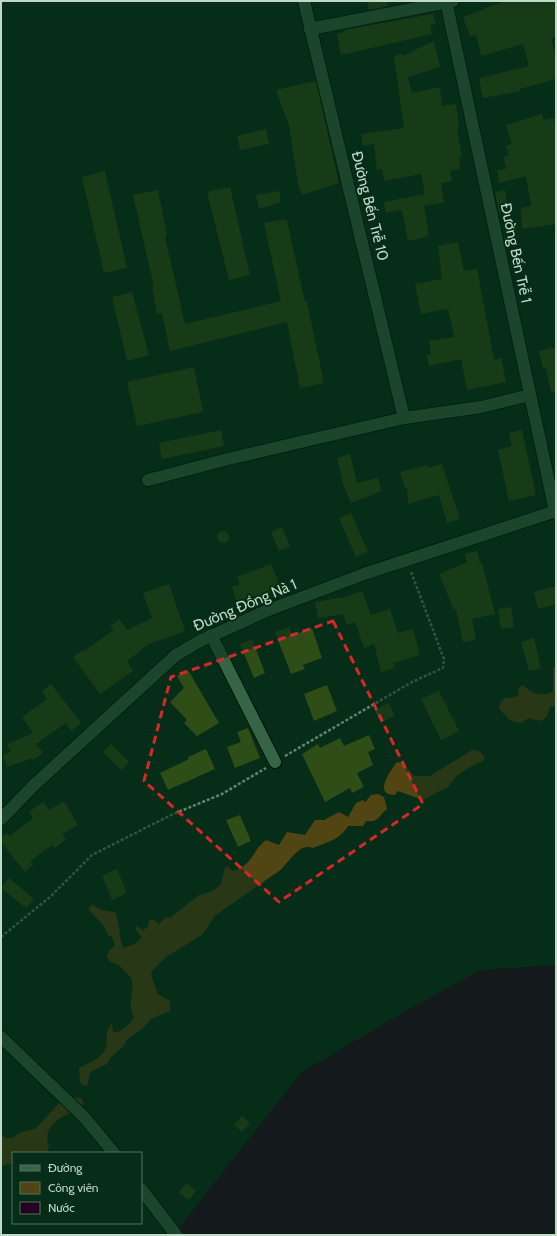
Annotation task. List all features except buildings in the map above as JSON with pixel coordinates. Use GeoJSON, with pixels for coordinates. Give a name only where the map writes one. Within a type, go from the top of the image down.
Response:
{"type":"FeatureCollection","features":[{"type":"Feature","properties":{"kind":"street","name":"Đường Bến Trễ 10"},"geometry":{"type":"LineString","coordinates":[[304,1],[404,418]]}},
{"type":"Feature","properties":{"kind":"street"},"geometry":{"type":"LineString","coordinates":[[310,29],[449,2]]}},
{"type":"Feature","properties":{"kind":"street","name":"Đường Bến Trễ 1"},"geometry":{"type":"LineString","coordinates":[[449,2],[530,395],[556,511]]}},
{"type":"Feature","properties":{"kind":"street"},"geometry":{"type":"LineString","coordinates":[[148,480],[228,459],[404,418],[481,407],[530,395]]}},
{"type":"Feature","properties":{"kind":"street","name":"Đường Đồng Nà 1"},"geometry":{"type":"LineString","coordinates":[[1,819],[34,785],[176,655],[211,635],[273,609],[406,560],[556,511]]}},
{"type":"Feature","properties":{"kind":"street"},"geometry":{"type":"LineString","coordinates":[[211,635],[275,762]]}},
{"type":"Feature","properties":{"kind":"street"},"geometry":{"type":"LineString","coordinates":[[1,1037],[24,1057],[84,1116],[113,1152]]}},
{"type":"Feature","properties":{"kind":"street"},"geometry":{"type":"LineString","coordinates":[[142,1190],[176,1235]]}},
{"type":"Feature","properties":{"kind":"path"},"geometry":{"type":"LineString","coordinates":[[1,937],[50,897],[92,855],[171,815],[222,794],[259,774],[275,762],[412,682],[443,668],[444,659],[406,560]]}},
{"type":"Feature","properties":{"kind":"highlighted area"},"geometry":{"type":"Polygon","coordinates":[[[333,621],[423,804],[279,902],[144,781],[171,677],[333,621]]]}},
{"type":"Feature","properties":{"kind":"green space"},"geometry":{"type":"Polygon","coordinates":[[[556,666],[556,706],[550,707],[547,717],[540,721],[529,718],[520,723],[511,721],[499,709],[500,703],[505,698],[512,698],[519,695],[518,688],[523,685],[537,694],[546,694],[553,691],[553,668],[556,666]]]}},
{"type":"Feature","properties":{"kind":"green space"},"geometry":{"type":"Polygon","coordinates":[[[472,750],[479,751],[485,757],[483,761],[456,776],[448,787],[423,800],[398,791],[395,795],[388,794],[385,791],[385,782],[397,762],[404,764],[414,776],[430,776],[472,750]]]}},
{"type":"Feature","properties":{"kind":"green space"},"geometry":{"type":"Polygon","coordinates":[[[378,794],[384,797],[387,809],[376,820],[366,821],[363,826],[348,826],[345,831],[333,840],[313,848],[303,848],[294,854],[279,871],[216,915],[202,935],[166,957],[152,971],[151,976],[158,994],[170,1001],[170,1011],[151,1019],[142,1029],[127,1039],[124,1046],[110,1058],[107,1064],[90,1072],[87,1086],[82,1085],[80,1082],[79,1068],[95,1060],[105,1051],[107,1032],[112,1023],[113,1032],[116,1032],[125,1028],[134,1018],[131,1007],[131,978],[119,965],[109,961],[107,956],[109,951],[115,945],[112,937],[108,935],[103,925],[89,910],[89,907],[93,905],[101,910],[115,912],[123,948],[133,945],[142,938],[136,930],[136,926],[143,930],[148,927],[149,921],[153,919],[159,924],[166,917],[170,918],[199,895],[213,891],[221,884],[225,867],[229,867],[233,871],[245,865],[261,844],[266,840],[279,845],[287,832],[305,835],[315,820],[324,820],[339,812],[348,817],[356,803],[363,800],[365,802],[371,795],[378,794]]]}},
{"type":"Feature","properties":{"kind":"green space"},"geometry":{"type":"Polygon","coordinates":[[[65,1097],[82,1098],[83,1105],[79,1110],[60,1118],[51,1127],[47,1139],[49,1146],[47,1152],[12,1152],[12,1163],[1,1166],[1,1135],[6,1138],[12,1138],[21,1132],[35,1129],[65,1097]]]}},
{"type":"Feature","properties":{"kind":"water"},"geometry":{"type":"Polygon","coordinates":[[[556,965],[556,1235],[173,1235],[301,1073],[407,1010],[481,970],[556,965]]]}}]}
